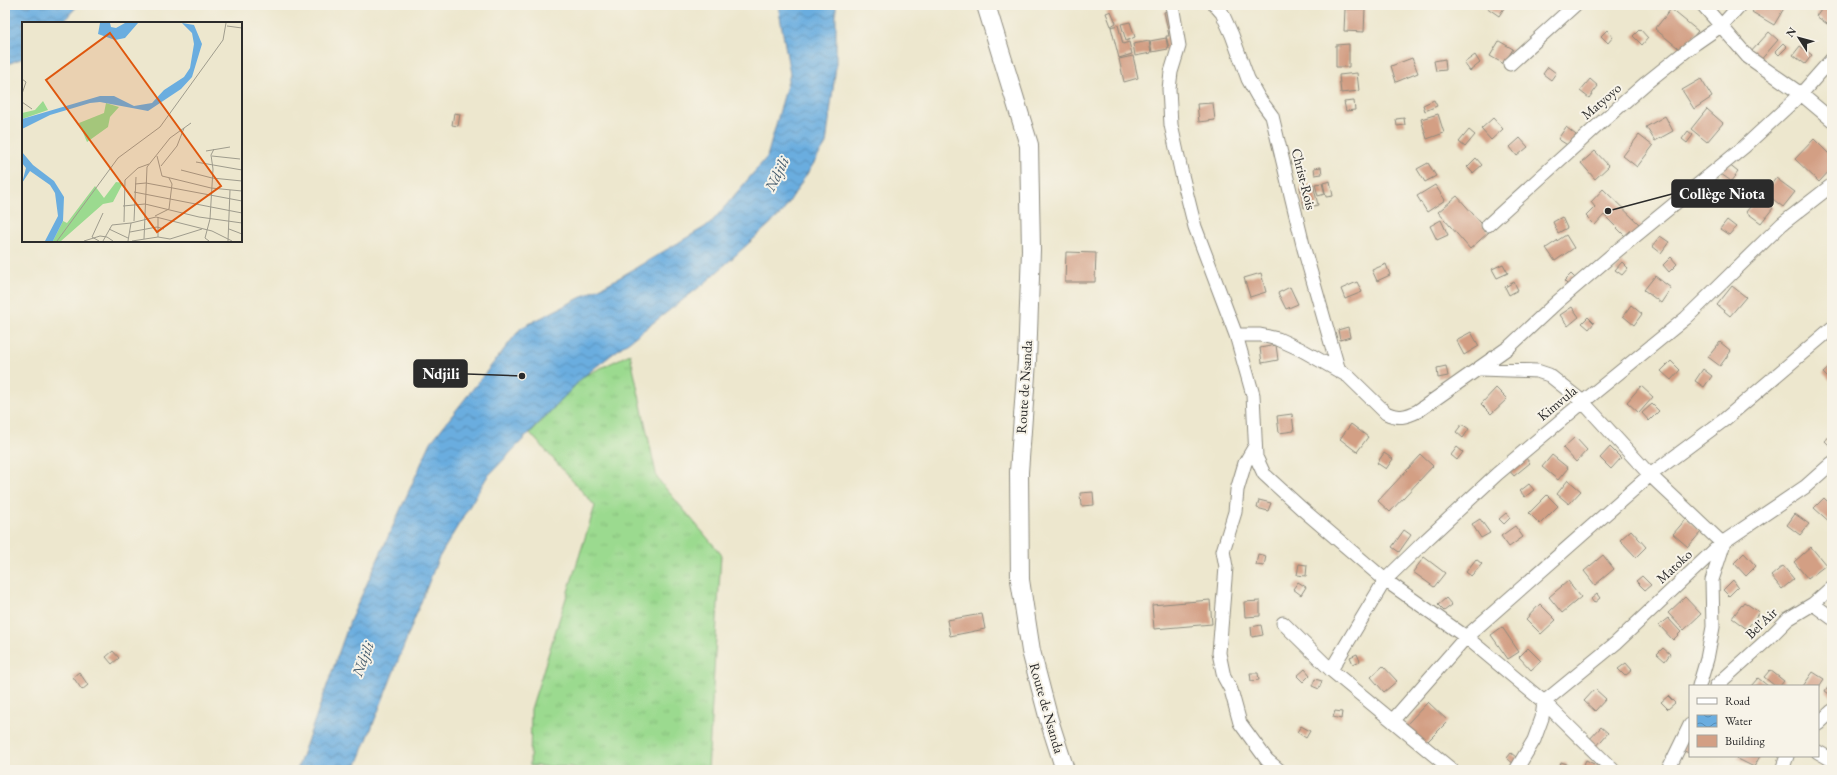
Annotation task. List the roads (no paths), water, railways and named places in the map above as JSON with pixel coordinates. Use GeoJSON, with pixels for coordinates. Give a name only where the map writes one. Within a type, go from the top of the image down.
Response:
{"type":"FeatureCollection","features":[{"type":"Feature","properties":{"kind":"street","name":"Route de Nsanda"},"geometry":{"type":"LineString","coordinates":[[986,5],[1029,146],[1031,250],[1019,472],[1020,580],[1031,651],[1049,720],[1065,770]]}},
{"type":"Feature","properties":{"kind":"street"},"geometry":{"type":"LineString","coordinates":[[1172,5],[1179,46],[1171,72],[1169,89],[1172,125],[1182,175],[1195,227],[1236,335],[1253,394],[1256,457],[1264,474],[1385,580],[1466,636],[1544,702],[1613,770]]}},
{"type":"Feature","properties":{"kind":"street","name":"Christ-Rois"},"geometry":{"type":"LineString","coordinates":[[1216,5],[1222,13],[1232,35],[1248,79],[1258,97],[1272,116],[1304,249],[1338,371]]}},
{"type":"Feature","properties":{"kind":"street"},"geometry":{"type":"LineString","coordinates":[[1510,64],[1575,5]]}},
{"type":"Feature","properties":{"kind":"street"},"geometry":{"type":"LineString","coordinates":[[1703,5],[1722,25],[1748,57],[1802,94],[1832,120]]}},
{"type":"Feature","properties":{"kind":"street","name":"Matyoyo"},"geometry":{"type":"LineString","coordinates":[[1488,225],[1635,93],[1696,43],[1722,25],[1740,5]]}},
{"type":"Feature","properties":{"kind":"street"},"geometry":{"type":"LineString","coordinates":[[1236,335],[1260,335],[1278,339],[1300,349],[1348,376],[1386,413],[1391,416],[1406,417],[1418,411],[1509,348],[1556,303],[1612,255],[1744,147],[1802,94],[1832,59]]}},
{"type":"Feature","properties":{"kind":"street","name":"Kimvula"},"geometry":{"type":"LineString","coordinates":[[1331,670],[1385,580],[1497,474],[1686,318],[1782,224],[1832,185]]}},
{"type":"Feature","properties":{"kind":"street"},"geometry":{"type":"LineString","coordinates":[[1392,720],[1466,636],[1650,474],[1724,420],[1832,328]]}},
{"type":"Feature","properties":{"kind":"street"},"geometry":{"type":"LineString","coordinates":[[1480,369],[1543,373],[1583,402],[1650,474],[1722,542],[1723,546],[1712,580],[1714,618],[1712,637],[1699,685]]}},
{"type":"Feature","properties":{"kind":"street"},"geometry":{"type":"LineString","coordinates":[[1256,446],[1245,463],[1237,490],[1235,512],[1223,551],[1226,567],[1219,653],[1224,677],[1231,690],[1240,723],[1267,760],[1279,770]]}},
{"type":"Feature","properties":{"kind":"street","name":"Matoko"},"geometry":{"type":"LineString","coordinates":[[1544,702],[1616,642],[1722,542],[1805,486],[1832,463]]}},
{"type":"Feature","properties":{"kind":"street","name":"Bel'Air"},"geometry":{"type":"LineString","coordinates":[[1724,684],[1788,618],[1813,604],[1832,587]]}},
{"type":"Feature","properties":{"kind":"street"},"geometry":{"type":"LineString","coordinates":[[1813,604],[1832,618]]}},
{"type":"Feature","properties":{"kind":"street"},"geometry":{"type":"LineString","coordinates":[[1283,623],[1331,670],[1452,770]]}},
{"type":"Feature","properties":{"kind":"street"},"geometry":{"type":"LineString","coordinates":[[1516,770],[1534,740],[1542,718],[1544,702]]}},
{"type":"Feature","properties":{"kind":"street"},"geometry":{"type":"LineString","coordinates":[[1819,723],[1832,711]]}},
{"type":"Feature","properties":{"kind":"street"},"geometry":{"type":"LineString","coordinates":[[1668,770],[1689,727]]}},
{"type":"Feature","properties":{"kind":"street"},"geometry":{"type":"LineString","coordinates":[[1819,753],[1832,760]]}},
{"type":"Feature","properties":{"kind":"street"},"geometry":{"type":"LineString","coordinates":[[1782,770],[1787,757]]}},
{"type":"Feature","properties":{"kind":"water"},"geometry":{"type":"Polygon","coordinates":[[[5,5],[78,5],[63,22],[22,22],[22,58],[5,65],[5,5]]]}},
{"type":"Feature","properties":{"kind":"water"},"geometry":{"type":"Polygon","coordinates":[[[778,5],[836,5],[836,66],[826,144],[782,213],[706,282],[584,376],[487,477],[438,559],[355,770],[297,770],[350,621],[431,442],[521,328],[617,279],[710,224],[767,157],[790,74],[778,5]]]}},
{"type":"Feature","properties":{"kind":"place","name":"Collège Niota"},"geometry":{"type":"Point","coordinates":[1608,211]}},
{"type":"Feature","properties":{"kind":"place","name":"Ndjili"},"geometry":{"type":"Point","coordinates":[522,376]}}]}
